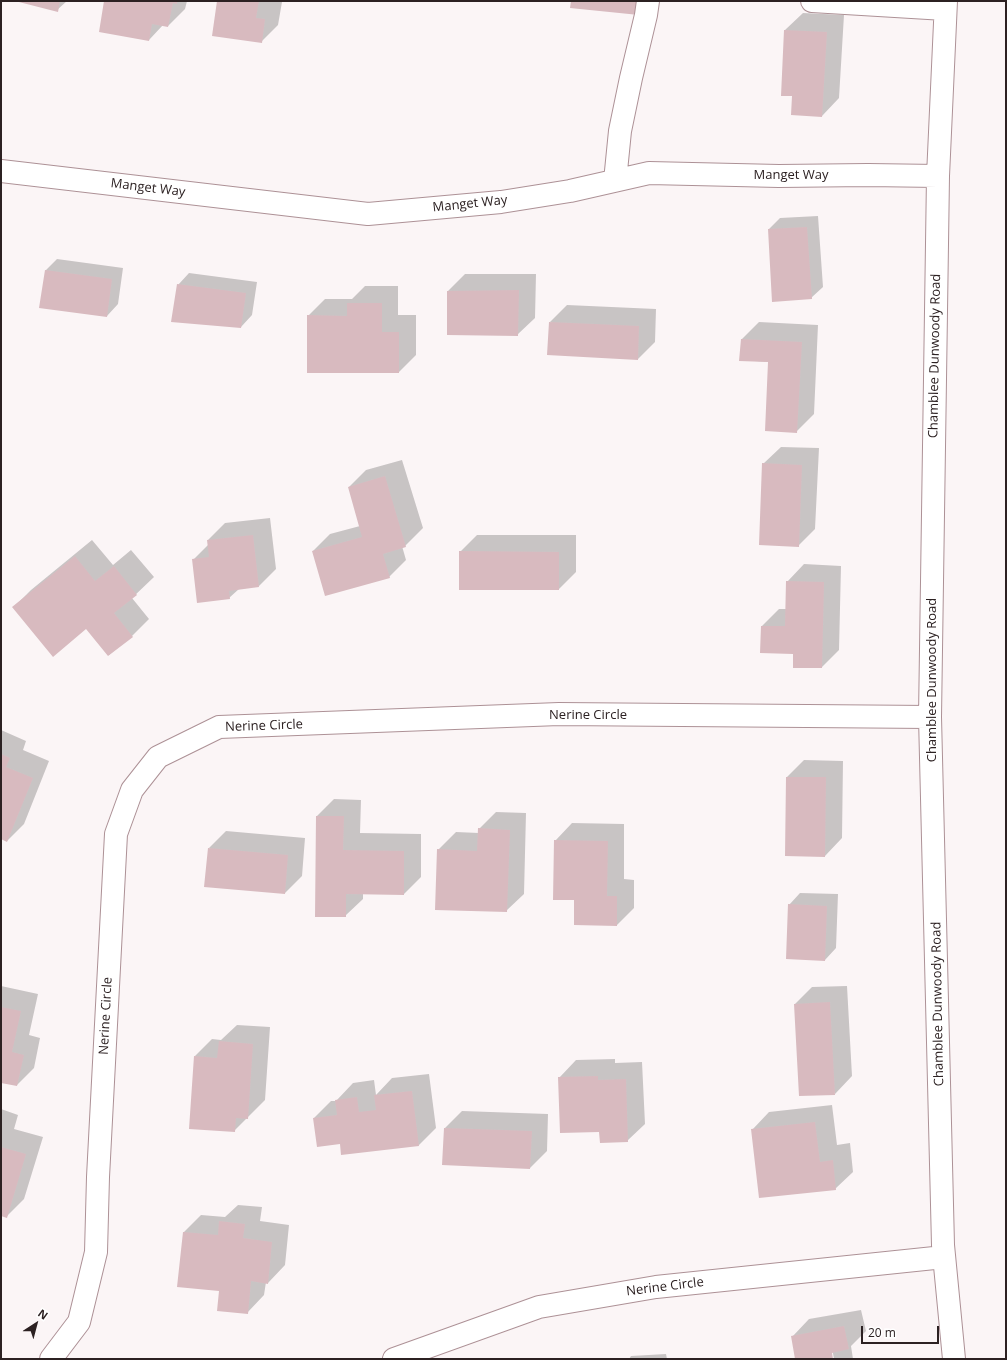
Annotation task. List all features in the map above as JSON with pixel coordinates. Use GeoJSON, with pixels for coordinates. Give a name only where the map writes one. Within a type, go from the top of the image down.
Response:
{"type":"FeatureCollection","features":[{"type":"Feature","properties":{"kind":"street"},"geometry":{"type":"LineString","coordinates":[[616,181],[620,131],[648,1]]}},
{"type":"Feature","properties":{"kind":"street"},"geometry":{"type":"LineString","coordinates":[[812,1],[946,5]]}},
{"type":"Feature","properties":{"kind":"street","name":"Chamblee Dunwoody Road"},"geometry":{"type":"LineString","coordinates":[[946,5],[938,176],[930,717],[944,1257],[954,1359]]}},
{"type":"Feature","properties":{"kind":"street","name":"Manget Way"},"geometry":{"type":"LineString","coordinates":[[1,171],[368,214],[501,202],[570,191],[649,173],[779,176],[938,176]]}},
{"type":"Feature","properties":{"kind":"street","name":"Nerine Circle"},"geometry":{"type":"LineString","coordinates":[[61,1355],[79,1322],[96,1252],[98,1177],[116,834],[132,790],[158,757],[219,728],[559,714],[930,717]]}},
{"type":"Feature","properties":{"kind":"street","name":"Nerine Circle"},"geometry":{"type":"LineString","coordinates":[[394,1359],[539,1307],[656,1287],[944,1257]]}},
{"type":"Feature","properties":{"kind":"building"},"geometry":{"type":"Polygon","coordinates":[[[15,1],[60,1],[58,12],[15,1]]]}},
{"type":"Feature","properties":{"kind":"building"},"geometry":{"type":"Polygon","coordinates":[[[104,1],[177,1],[177,4],[173,3],[168,27],[152,24],[149,41],[99,32],[104,1]]]}},
{"type":"Feature","properties":{"kind":"building"},"geometry":{"type":"Polygon","coordinates":[[[217,1],[259,1],[256,18],[265,19],[262,43],[212,36],[217,1]]]}},
{"type":"Feature","properties":{"kind":"building"},"geometry":{"type":"Polygon","coordinates":[[[571,1],[640,1],[639,15],[570,8],[571,1]]]}},
{"type":"Feature","properties":{"kind":"building"},"geometry":{"type":"Polygon","coordinates":[[[784,30],[827,32],[822,117],[791,115],[792,96],[781,96],[784,30]]]}},
{"type":"Feature","properties":{"kind":"building"},"geometry":{"type":"Polygon","coordinates":[[[807,227],[812,299],[772,302],[768,229],[807,227]]]}},
{"type":"Feature","properties":{"kind":"building"},"geometry":{"type":"Polygon","coordinates":[[[45,270],[112,279],[107,317],[39,308],[45,270]]]}},
{"type":"Feature","properties":{"kind":"building"},"geometry":{"type":"Polygon","coordinates":[[[177,284],[246,293],[241,328],[171,322],[177,284]]]}},
{"type":"Feature","properties":{"kind":"building"},"geometry":{"type":"Polygon","coordinates":[[[519,290],[518,336],[447,335],[447,291],[519,290]]]}},
{"type":"Feature","properties":{"kind":"building"},"geometry":{"type":"Polygon","coordinates":[[[347,303],[382,303],[382,332],[399,332],[399,373],[307,373],[307,315],[347,316],[347,303]]]}},
{"type":"Feature","properties":{"kind":"building"},"geometry":{"type":"Polygon","coordinates":[[[549,322],[639,326],[638,360],[547,355],[549,322]]]}},
{"type":"Feature","properties":{"kind":"building"},"geometry":{"type":"Polygon","coordinates":[[[741,339],[802,342],[797,433],[765,431],[768,362],[739,361],[741,339]]]}},
{"type":"Feature","properties":{"kind":"building"},"geometry":{"type":"Polygon","coordinates":[[[762,463],[802,465],[799,547],[759,545],[762,463]]]}},
{"type":"Feature","properties":{"kind":"building"},"geometry":{"type":"Polygon","coordinates":[[[385,476],[406,547],[383,554],[390,578],[325,596],[312,551],[362,537],[348,487],[385,476]]]}},
{"type":"Feature","properties":{"kind":"building"},"geometry":{"type":"Polygon","coordinates":[[[253,535],[259,587],[229,591],[230,599],[197,603],[192,559],[209,557],[207,540],[253,535]]]}},
{"type":"Feature","properties":{"kind":"building"},"geometry":{"type":"Polygon","coordinates":[[[459,551],[559,552],[559,590],[459,590],[459,551]]]}},
{"type":"Feature","properties":{"kind":"building"},"geometry":{"type":"Polygon","coordinates":[[[75,556],[95,581],[114,566],[137,595],[114,613],[133,637],[108,656],[86,629],[53,657],[12,607],[75,556]]]}},
{"type":"Feature","properties":{"kind":"building"},"geometry":{"type":"Polygon","coordinates":[[[786,581],[824,582],[822,668],[793,668],[793,654],[760,653],[761,626],[785,626],[786,581]]]}},
{"type":"Feature","properties":{"kind":"building"},"geometry":{"type":"Polygon","coordinates":[[[1,754],[10,758],[6,767],[33,778],[7,842],[1,839],[1,754]]]}},
{"type":"Feature","properties":{"kind":"building"},"geometry":{"type":"Polygon","coordinates":[[[786,777],[826,777],[825,857],[785,856],[786,777]]]}},
{"type":"Feature","properties":{"kind":"building"},"geometry":{"type":"Polygon","coordinates":[[[316,816],[344,816],[343,850],[404,851],[404,895],[346,894],[346,917],[315,917],[316,816]]]}},
{"type":"Feature","properties":{"kind":"building"},"geometry":{"type":"Polygon","coordinates":[[[478,828],[510,830],[507,912],[435,910],[437,849],[477,851],[478,828]]]}},
{"type":"Feature","properties":{"kind":"building"},"geometry":{"type":"Polygon","coordinates":[[[554,840],[608,841],[607,896],[617,896],[617,926],[574,925],[574,900],[553,900],[554,840]]]}},
{"type":"Feature","properties":{"kind":"building"},"geometry":{"type":"Polygon","coordinates":[[[208,848],[288,855],[285,894],[204,887],[208,848]]]}},
{"type":"Feature","properties":{"kind":"building"},"geometry":{"type":"Polygon","coordinates":[[[788,904],[827,906],[825,961],[786,959],[788,904]]]}},
{"type":"Feature","properties":{"kind":"building"},"geometry":{"type":"Polygon","coordinates":[[[830,1002],[835,1095],[799,1096],[794,1004],[830,1002]]]}},
{"type":"Feature","properties":{"kind":"building"},"geometry":{"type":"Polygon","coordinates":[[[1,1007],[21,1011],[12,1052],[24,1055],[17,1086],[1,1083],[1,1007]]]}},
{"type":"Feature","properties":{"kind":"building"},"geometry":{"type":"Polygon","coordinates":[[[219,1041],[253,1044],[248,1119],[236,1118],[235,1132],[189,1129],[194,1056],[217,1058],[219,1041]]]}},
{"type":"Feature","properties":{"kind":"building"},"geometry":{"type":"Polygon","coordinates":[[[598,1076],[598,1080],[626,1079],[628,1142],[600,1143],[599,1132],[560,1133],[558,1077],[598,1076]]]}},
{"type":"Feature","properties":{"kind":"building"},"geometry":{"type":"Polygon","coordinates":[[[412,1091],[419,1146],[341,1155],[340,1144],[317,1147],[313,1118],[337,1115],[335,1100],[357,1097],[359,1112],[376,1110],[374,1095],[412,1091]]]}},
{"type":"Feature","properties":{"kind":"building"},"geometry":{"type":"Polygon","coordinates":[[[815,1122],[820,1162],[833,1160],[836,1190],[759,1198],[751,1129],[815,1122]]]}},
{"type":"Feature","properties":{"kind":"building"},"geometry":{"type":"Polygon","coordinates":[[[444,1128],[532,1131],[530,1169],[442,1165],[444,1128]]]}},
{"type":"Feature","properties":{"kind":"building"},"geometry":{"type":"Polygon","coordinates":[[[1,1147],[26,1154],[7,1218],[1,1216],[1,1147]]]}},
{"type":"Feature","properties":{"kind":"building"},"geometry":{"type":"Polygon","coordinates":[[[219,1221],[245,1224],[243,1238],[272,1242],[268,1284],[251,1281],[248,1314],[217,1311],[219,1291],[177,1287],[183,1232],[218,1235],[219,1221]]]}},
{"type":"Feature","properties":{"kind":"building"},"geometry":{"type":"Polygon","coordinates":[[[844,1326],[849,1349],[832,1353],[833,1359],[795,1359],[791,1336],[844,1326]]]}}]}
